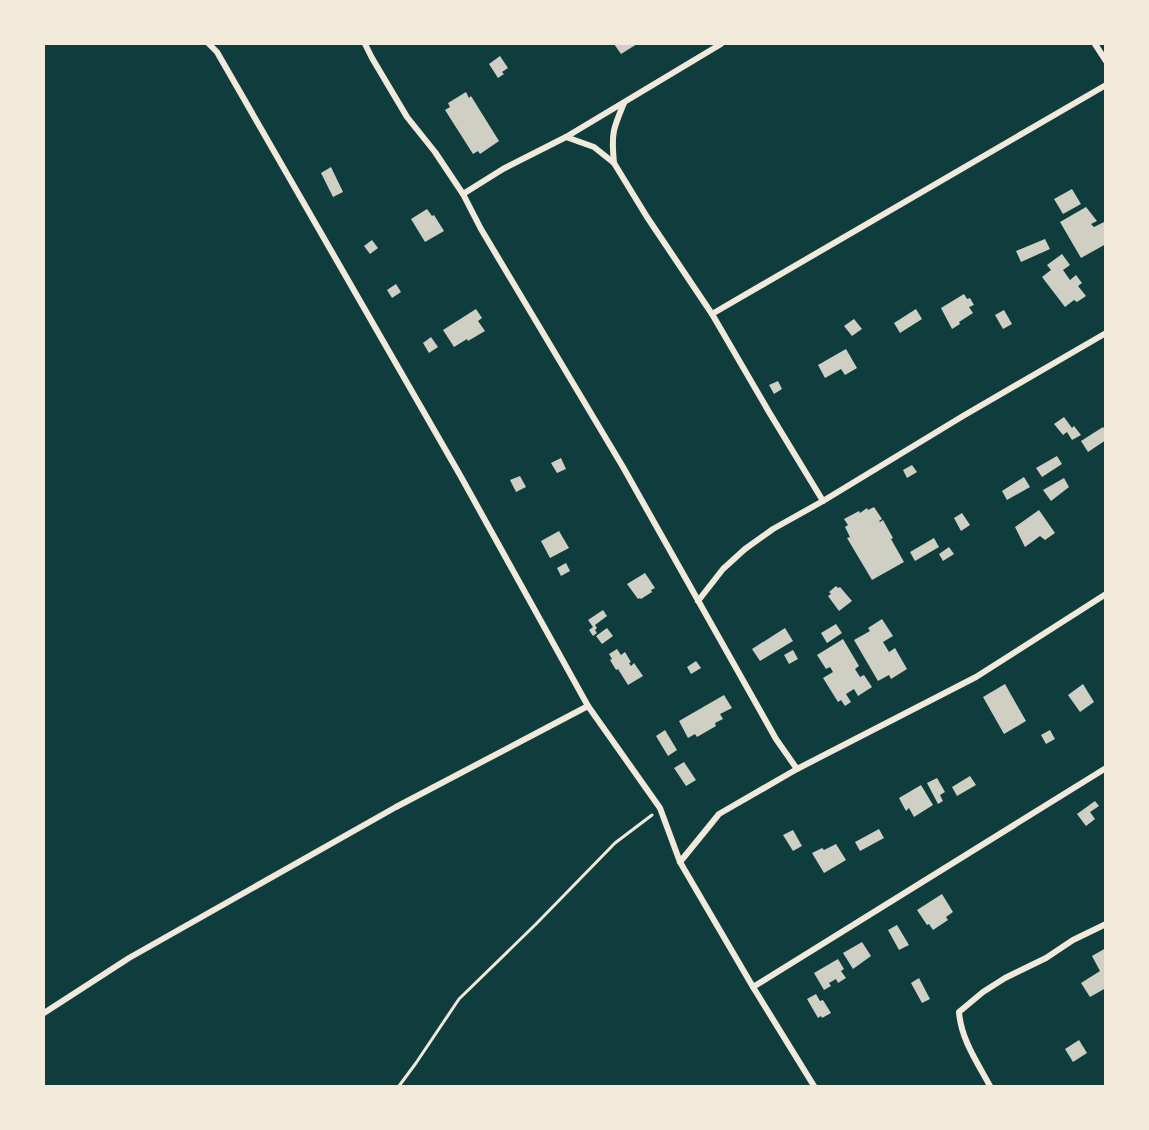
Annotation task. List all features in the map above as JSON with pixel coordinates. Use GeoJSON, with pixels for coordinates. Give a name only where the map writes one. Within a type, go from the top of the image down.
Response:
{"type":"FeatureCollection","features":[{"type":"Feature","properties":{"kind":"street"},"geometry":{"type":"LineString","coordinates":[[210,44],[217,52],[460,475],[588,706],[660,808],[680,862],[814,1086]]}},
{"type":"Feature","properties":{"kind":"street"},"geometry":{"type":"LineString","coordinates":[[365,44],[407,117],[435,152],[463,194],[481,229],[623,467],[776,739],[797,769]]}},
{"type":"Feature","properties":{"kind":"street"},"geometry":{"type":"LineString","coordinates":[[463,194],[503,169],[566,137],[721,44]]}},
{"type":"Feature","properties":{"kind":"street"},"geometry":{"type":"LineString","coordinates":[[1095,44],[1106,61]]}},
{"type":"Feature","properties":{"kind":"street"},"geometry":{"type":"LineString","coordinates":[[712,314],[1106,84]]}},
{"type":"Feature","properties":{"kind":"street"},"geometry":{"type":"LineString","coordinates":[[614,163],[611,140],[614,125],[624,103]]}},
{"type":"Feature","properties":{"kind":"street"},"geometry":{"type":"LineString","coordinates":[[566,137],[594,147],[614,163],[712,314],[823,501]]}},
{"type":"Feature","properties":{"kind":"street"},"geometry":{"type":"LineString","coordinates":[[698,601],[723,569],[773,529],[1106,333]]}},
{"type":"Feature","properties":{"kind":"street"},"geometry":{"type":"LineString","coordinates":[[680,862],[719,814],[797,769],[976,677],[1106,594]]}},
{"type":"Feature","properties":{"kind":"street"},"geometry":{"type":"LineString","coordinates":[[44,1013],[129,958],[376,819],[588,706]]}},
{"type":"Feature","properties":{"kind":"street"},"geometry":{"type":"LineString","coordinates":[[753,987],[1106,768]]}},
{"type":"Feature","properties":{"kind":"street"},"geometry":{"type":"LineString","coordinates":[[990,1086],[963,1036],[959,1012],[983,992],[1005,978],[1106,924]]}},
{"type":"Feature","properties":{"kind":"path"},"geometry":{"type":"LineString","coordinates":[[399,1086],[459,999],[615,843],[660,808]]}},
{"type":"Feature","properties":{"kind":"building"},"geometry":{"type":"Polygon","coordinates":[[[614,44],[637,44],[621,54],[614,44]]]}},
{"type":"Feature","properties":{"kind":"building"},"geometry":{"type":"Polygon","coordinates":[[[500,56],[508,68],[498,78],[489,64],[500,56]]]}},
{"type":"Feature","properties":{"kind":"building"},"geometry":{"type":"Polygon","coordinates":[[[466,92],[469,98],[471,96],[499,141],[480,154],[478,151],[473,154],[445,110],[450,107],[448,103],[466,92]]]}},
{"type":"Feature","properties":{"kind":"building"},"geometry":{"type":"Polygon","coordinates":[[[331,167],[343,192],[333,197],[321,173],[331,167]]]}},
{"type":"Feature","properties":{"kind":"building"},"geometry":{"type":"Polygon","coordinates":[[[1072,189],[1081,204],[1063,214],[1054,199],[1072,189]]]}},
{"type":"Feature","properties":{"kind":"building"},"geometry":{"type":"Polygon","coordinates":[[[1086,207],[1097,221],[1091,224],[1094,227],[1106,221],[1106,244],[1081,258],[1060,222],[1086,207]]]}},
{"type":"Feature","properties":{"kind":"building"},"geometry":{"type":"Polygon","coordinates":[[[427,209],[432,216],[434,215],[444,231],[425,242],[411,219],[427,209]]]}},
{"type":"Feature","properties":{"kind":"building"},"geometry":{"type":"Polygon","coordinates":[[[1045,239],[1050,249],[1021,262],[1016,251],[1045,239]]]}},
{"type":"Feature","properties":{"kind":"building"},"geometry":{"type":"Polygon","coordinates":[[[372,240],[378,248],[370,254],[364,246],[372,240]]]}},
{"type":"Feature","properties":{"kind":"building"},"geometry":{"type":"Polygon","coordinates":[[[1062,254],[1070,265],[1063,270],[1070,280],[1076,275],[1082,283],[1078,286],[1086,296],[1077,302],[1074,300],[1065,307],[1042,277],[1051,270],[1047,265],[1062,254]]]}},
{"type":"Feature","properties":{"kind":"building"},"geometry":{"type":"Polygon","coordinates":[[[396,284],[401,292],[392,298],[387,290],[396,284]]]}},
{"type":"Feature","properties":{"kind":"building"},"geometry":{"type":"Polygon","coordinates":[[[964,294],[974,305],[969,307],[973,313],[952,329],[941,308],[964,294]]]}},
{"type":"Feature","properties":{"kind":"building"},"geometry":{"type":"Polygon","coordinates":[[[476,309],[482,318],[478,321],[485,331],[454,347],[443,330],[476,309]]]}},
{"type":"Feature","properties":{"kind":"building"},"geometry":{"type":"Polygon","coordinates":[[[916,309],[922,319],[900,333],[894,323],[916,309]]]}},
{"type":"Feature","properties":{"kind":"building"},"geometry":{"type":"Polygon","coordinates":[[[1004,310],[1012,324],[1003,329],[995,315],[1004,310]]]}},
{"type":"Feature","properties":{"kind":"building"},"geometry":{"type":"Polygon","coordinates":[[[854,319],[862,329],[852,336],[844,326],[854,319]]]}},
{"type":"Feature","properties":{"kind":"building"},"geometry":{"type":"Polygon","coordinates":[[[431,337],[438,347],[429,353],[423,343],[431,337]]]}},
{"type":"Feature","properties":{"kind":"building"},"geometry":{"type":"Polygon","coordinates":[[[846,349],[857,368],[845,375],[841,369],[825,378],[818,365],[846,349]]]}},
{"type":"Feature","properties":{"kind":"building"},"geometry":{"type":"Polygon","coordinates":[[[778,381],[782,389],[774,394],[769,385],[778,381]]]}},
{"type":"Feature","properties":{"kind":"building"},"geometry":{"type":"Polygon","coordinates":[[[1064,417],[1081,435],[1072,440],[1067,432],[1063,435],[1054,424],[1064,417]]]}},
{"type":"Feature","properties":{"kind":"building"},"geometry":{"type":"Polygon","coordinates":[[[1103,427],[1106,431],[1106,440],[1088,452],[1081,441],[1103,427]]]}},
{"type":"Feature","properties":{"kind":"building"},"geometry":{"type":"Polygon","coordinates":[[[1057,456],[1062,464],[1042,477],[1036,468],[1057,456]]]}},
{"type":"Feature","properties":{"kind":"building"},"geometry":{"type":"Polygon","coordinates":[[[561,458],[566,469],[557,473],[551,463],[561,458]]]}},
{"type":"Feature","properties":{"kind":"building"},"geometry":{"type":"Polygon","coordinates":[[[912,465],[917,472],[907,478],[903,470],[912,465]]]}},
{"type":"Feature","properties":{"kind":"building"},"geometry":{"type":"Polygon","coordinates":[[[520,476],[526,487],[516,492],[510,480],[520,476]]]}},
{"type":"Feature","properties":{"kind":"building"},"geometry":{"type":"Polygon","coordinates":[[[1024,477],[1030,487],[1007,500],[1002,491],[1024,477]]]}},
{"type":"Feature","properties":{"kind":"building"},"geometry":{"type":"Polygon","coordinates":[[[1064,478],[1069,487],[1051,501],[1043,490],[1064,478]]]}},
{"type":"Feature","properties":{"kind":"building"},"geometry":{"type":"Polygon","coordinates":[[[874,507],[882,519],[879,521],[883,520],[904,562],[872,580],[847,538],[850,537],[845,527],[848,525],[844,519],[859,511],[860,513],[867,508],[868,510],[874,507]]]}},
{"type":"Feature","properties":{"kind":"building"},"geometry":{"type":"Polygon","coordinates":[[[1039,510],[1055,533],[1045,540],[1040,536],[1025,547],[1015,527],[1039,510]]]}},
{"type":"Feature","properties":{"kind":"building"},"geometry":{"type":"Polygon","coordinates":[[[962,513],[970,525],[961,531],[954,518],[962,513]]]}},
{"type":"Feature","properties":{"kind":"building"},"geometry":{"type":"Polygon","coordinates":[[[559,531],[569,548],[550,558],[541,541],[559,531]]]}},
{"type":"Feature","properties":{"kind":"building"},"geometry":{"type":"Polygon","coordinates":[[[934,538],[939,547],[915,561],[910,552],[934,538]]]}},
{"type":"Feature","properties":{"kind":"building"},"geometry":{"type":"Polygon","coordinates":[[[949,547],[954,554],[943,561],[939,554],[949,547]]]}},
{"type":"Feature","properties":{"kind":"building"},"geometry":{"type":"Polygon","coordinates":[[[566,563],[570,571],[561,576],[557,568],[566,563]]]}},
{"type":"Feature","properties":{"kind":"building"},"geometry":{"type":"Polygon","coordinates":[[[645,573],[655,588],[638,599],[627,584],[645,573]]]}},
{"type":"Feature","properties":{"kind":"building"},"geometry":{"type":"Polygon","coordinates":[[[836,586],[840,587],[852,601],[839,611],[828,596],[836,586]]]}},
{"type":"Feature","properties":{"kind":"building"},"geometry":{"type":"Polygon","coordinates":[[[603,610],[607,616],[595,625],[597,633],[593,636],[589,630],[593,627],[588,620],[603,610]]]}},
{"type":"Feature","properties":{"kind":"building"},"geometry":{"type":"Polygon","coordinates":[[[882,619],[893,636],[883,642],[889,652],[895,648],[907,669],[891,679],[889,675],[878,681],[854,640],[870,631],[868,628],[882,619]]]}},
{"type":"Feature","properties":{"kind":"building"},"geometry":{"type":"Polygon","coordinates":[[[836,624],[842,633],[827,643],[821,633],[836,624]]]}},
{"type":"Feature","properties":{"kind":"building"},"geometry":{"type":"Polygon","coordinates":[[[607,628],[613,636],[602,644],[596,636],[607,628]]]}},
{"type":"Feature","properties":{"kind":"building"},"geometry":{"type":"Polygon","coordinates":[[[785,628],[793,641],[760,661],[752,649],[785,628]]]}},
{"type":"Feature","properties":{"kind":"building"},"geometry":{"type":"Polygon","coordinates":[[[843,639],[859,666],[855,669],[860,677],[864,675],[872,687],[858,696],[854,689],[846,694],[851,702],[845,706],[841,700],[838,702],[823,678],[833,672],[830,667],[826,669],[817,655],[843,639]]]}},
{"type":"Feature","properties":{"kind":"building"},"geometry":{"type":"Polygon","coordinates":[[[617,649],[621,655],[625,652],[631,666],[634,663],[643,676],[628,685],[610,660],[612,659],[609,654],[617,649]]]}},
{"type":"Feature","properties":{"kind":"building"},"geometry":{"type":"Polygon","coordinates":[[[793,650],[798,659],[789,664],[784,655],[793,650]]]}},
{"type":"Feature","properties":{"kind":"building"},"geometry":{"type":"Polygon","coordinates":[[[696,661],[701,668],[691,674],[687,667],[696,661]]]}},
{"type":"Feature","properties":{"kind":"building"},"geometry":{"type":"Polygon","coordinates":[[[1005,684],[1026,721],[1004,734],[983,697],[1005,684]]]}},
{"type":"Feature","properties":{"kind":"building"},"geometry":{"type":"Polygon","coordinates":[[[1083,684],[1094,702],[1080,712],[1068,695],[1083,684]]]}},
{"type":"Feature","properties":{"kind":"building"},"geometry":{"type":"Polygon","coordinates":[[[724,695],[732,708],[720,714],[723,719],[697,737],[695,734],[688,738],[679,721],[724,695]]]}},
{"type":"Feature","properties":{"kind":"building"},"geometry":{"type":"Polygon","coordinates":[[[665,730],[677,750],[668,756],[656,736],[665,730]]]}},
{"type":"Feature","properties":{"kind":"building"},"geometry":{"type":"Polygon","coordinates":[[[1050,730],[1055,739],[1046,744],[1041,735],[1050,730]]]}},
{"type":"Feature","properties":{"kind":"building"},"geometry":{"type":"Polygon","coordinates":[[[684,762],[696,780],[686,786],[674,768],[684,762]]]}},
{"type":"Feature","properties":{"kind":"building"},"geometry":{"type":"Polygon","coordinates":[[[970,776],[976,785],[957,796],[952,787],[970,776]]]}},
{"type":"Feature","properties":{"kind":"building"},"geometry":{"type":"Polygon","coordinates":[[[937,778],[945,792],[940,795],[943,801],[938,804],[927,783],[937,778]]]}},
{"type":"Feature","properties":{"kind":"building"},"geometry":{"type":"Polygon","coordinates":[[[921,785],[933,805],[914,817],[909,808],[906,811],[899,798],[921,785]]]}},
{"type":"Feature","properties":{"kind":"building"},"geometry":{"type":"Polygon","coordinates":[[[1095,801],[1099,806],[1090,812],[1095,819],[1086,826],[1077,814],[1095,801]]]}},
{"type":"Feature","properties":{"kind":"building"},"geometry":{"type":"Polygon","coordinates":[[[879,829],[884,838],[860,851],[855,842],[879,829]]]}},
{"type":"Feature","properties":{"kind":"building"},"geometry":{"type":"Polygon","coordinates":[[[793,830],[802,846],[793,851],[783,835],[793,830]]]}},
{"type":"Feature","properties":{"kind":"building"},"geometry":{"type":"Polygon","coordinates":[[[836,844],[846,860],[824,873],[812,853],[836,844]]]}},
{"type":"Feature","properties":{"kind":"building"},"geometry":{"type":"Polygon","coordinates":[[[942,894],[953,912],[946,917],[948,920],[933,930],[917,910],[942,894]]]}},
{"type":"Feature","properties":{"kind":"building"},"geometry":{"type":"Polygon","coordinates":[[[897,925],[909,945],[899,950],[888,930],[897,925]]]}},
{"type":"Feature","properties":{"kind":"building"},"geometry":{"type":"Polygon","coordinates":[[[862,942],[871,956],[853,969],[843,953],[862,942]]]}},
{"type":"Feature","properties":{"kind":"building"},"geometry":{"type":"Polygon","coordinates":[[[1106,948],[1106,988],[1090,997],[1081,983],[1100,971],[1092,956],[1106,948]]]}},
{"type":"Feature","properties":{"kind":"building"},"geometry":{"type":"Polygon","coordinates":[[[838,959],[844,969],[841,971],[846,978],[838,983],[836,979],[824,990],[814,973],[838,959]]]}},
{"type":"Feature","properties":{"kind":"building"},"geometry":{"type":"Polygon","coordinates":[[[919,978],[930,999],[922,1003],[911,983],[919,978]]]}},
{"type":"Feature","properties":{"kind":"building"},"geometry":{"type":"Polygon","coordinates":[[[816,994],[831,1013],[822,1018],[821,1016],[818,1018],[807,999],[816,994]]]}},
{"type":"Feature","properties":{"kind":"building"},"geometry":{"type":"Polygon","coordinates":[[[1079,1040],[1087,1053],[1073,1062],[1065,1049],[1079,1040]]]}}]}
